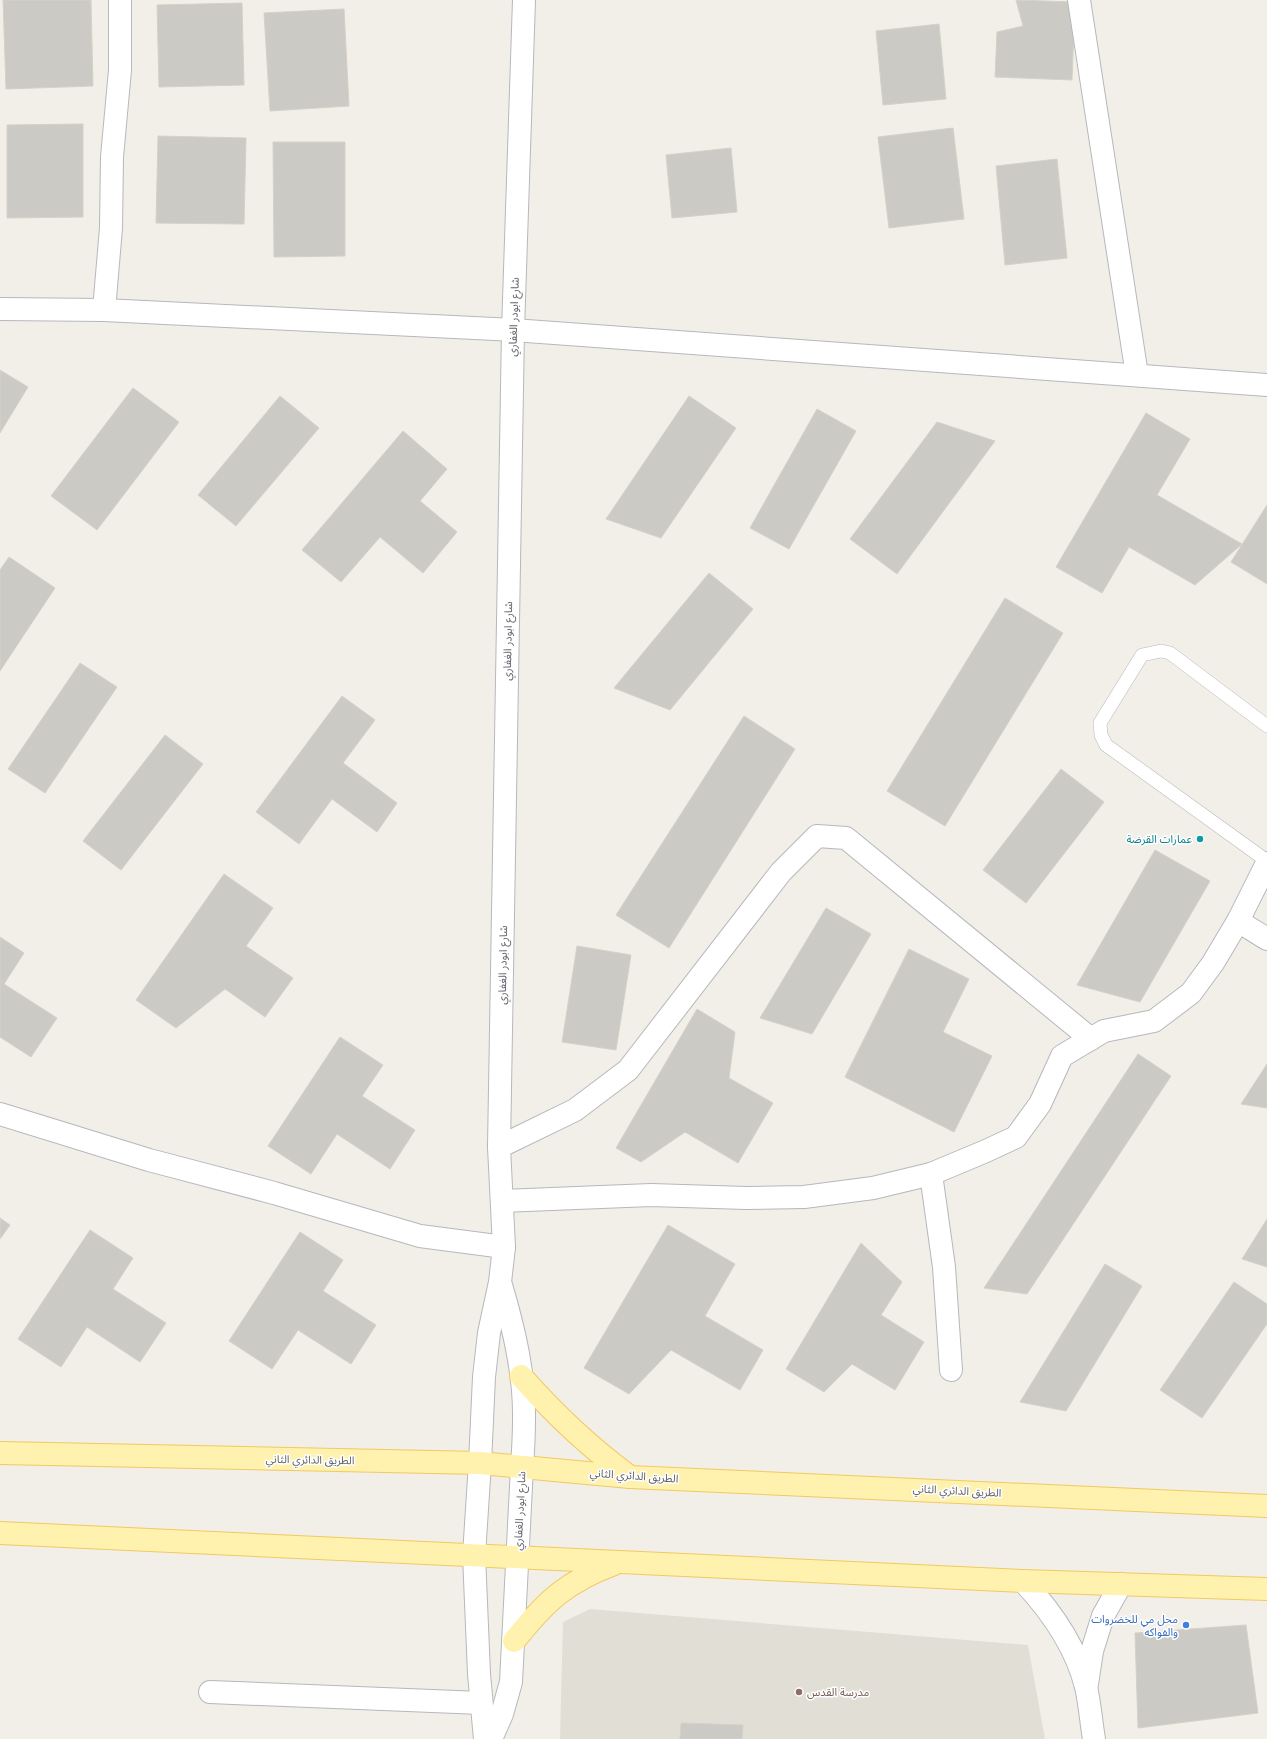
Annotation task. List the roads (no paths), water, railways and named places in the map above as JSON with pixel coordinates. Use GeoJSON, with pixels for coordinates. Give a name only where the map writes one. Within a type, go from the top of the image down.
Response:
{"type":"FeatureCollection","features":[{"type":"Feature","properties":{"kind":"main road"},"geometry":{"type":"LineString","coordinates":[[520,1376],[572,1431],[600,1455],[630,1477]]}},
{"type":"Feature","properties":{"kind":"main road","name":"الطريق الدائري الثاني"},"geometry":{"type":"LineString","coordinates":[[0,1453],[480,1463],[630,1477],[1267,1506]]}},
{"type":"Feature","properties":{"kind":"main road"},"geometry":{"type":"LineString","coordinates":[[0,1533],[517,1556],[1022,1581],[1267,1589]]}},
{"type":"Feature","properties":{"kind":"main road"},"geometry":{"type":"LineString","coordinates":[[514,1641],[536,1614],[561,1591],[590,1574],[622,1561]]}},
{"type":"Feature","properties":{"kind":"street"},"geometry":{"type":"LineString","coordinates":[[104,310],[111,228],[112,157],[120,70],[120,0]]}},
{"type":"Feature","properties":{"kind":"street","name":"شارع ابودر الغفاري"},"geometry":{"type":"LineString","coordinates":[[485,1739],[474,1555],[484,1377],[489,1333],[500,1282],[504,1247],[500,1147],[513,330],[524,0]]}},
{"type":"Feature","properties":{"kind":"street"},"geometry":{"type":"LineString","coordinates":[[1078,0],[1137,375]]}},
{"type":"Feature","properties":{"kind":"street"},"geometry":{"type":"LineString","coordinates":[[0,309],[104,310],[513,330],[1267,385]]}},
{"type":"Feature","properties":{"kind":"street"},"geometry":{"type":"LineString","coordinates":[[500,1147],[575,1110],[628,1070],[781,872],[817,836],[846,838],[1090,1039]]}},
{"type":"Feature","properties":{"kind":"street"},"geometry":{"type":"LineString","coordinates":[[503,1201],[651,1195],[746,1198],[804,1197],[873,1188],[931,1174],[1016,1137],[1040,1104],[1062,1056],[1104,1031],[1154,1022],[1191,993],[1213,963],[1238,921],[1267,862]]}},
{"type":"Feature","properties":{"kind":"street"},"geometry":{"type":"LineString","coordinates":[[1238,921],[1267,939]]}},
{"type":"Feature","properties":{"kind":"street"},"geometry":{"type":"LineString","coordinates":[[0,1114],[149,1160],[274,1192],[420,1236],[504,1247]]}},
{"type":"Feature","properties":{"kind":"street"},"geometry":{"type":"LineString","coordinates":[[931,1174],[944,1267],[951,1370]]}},
{"type":"Feature","properties":{"kind":"street","name":"شارع ابودر الغفاري"},"geometry":{"type":"LineString","coordinates":[[491,1739],[502,1714],[511,1682],[524,1420],[513,1327],[500,1282]]}},
{"type":"Feature","properties":{"kind":"street"},"geometry":{"type":"LineString","coordinates":[[1022,1581],[1044,1604],[1062,1629],[1076,1657],[1086,1687],[1094,1739]]}},
{"type":"Feature","properties":{"kind":"street"},"geometry":{"type":"LineString","coordinates":[[1086,1687],[1094,1644],[1103,1616],[1121,1584]]}},
{"type":"Feature","properties":{"kind":"street"},"geometry":{"type":"LineString","coordinates":[[210,1692],[482,1703]]}},
{"type":"Feature","properties":{"kind":"lane"},"geometry":{"type":"LineString","coordinates":[[1267,726],[1170,653],[1161,651],[1142,655],[1100,723],[1101,735],[1106,745],[1267,862]]}},
{"type":"Feature","properties":{"kind":"place","name":"عمارات القرضة"},"geometry":{"type":"Point","coordinates":[1200,839]}},
{"type":"Feature","properties":{"kind":"place","name":"محل مي للخضروات والفواكه"},"geometry":{"type":"Point","coordinates":[1186,1625]}},
{"type":"Feature","properties":{"kind":"place","name":"مدرسة القدس"},"geometry":{"type":"Point","coordinates":[799,1692]}}]}
